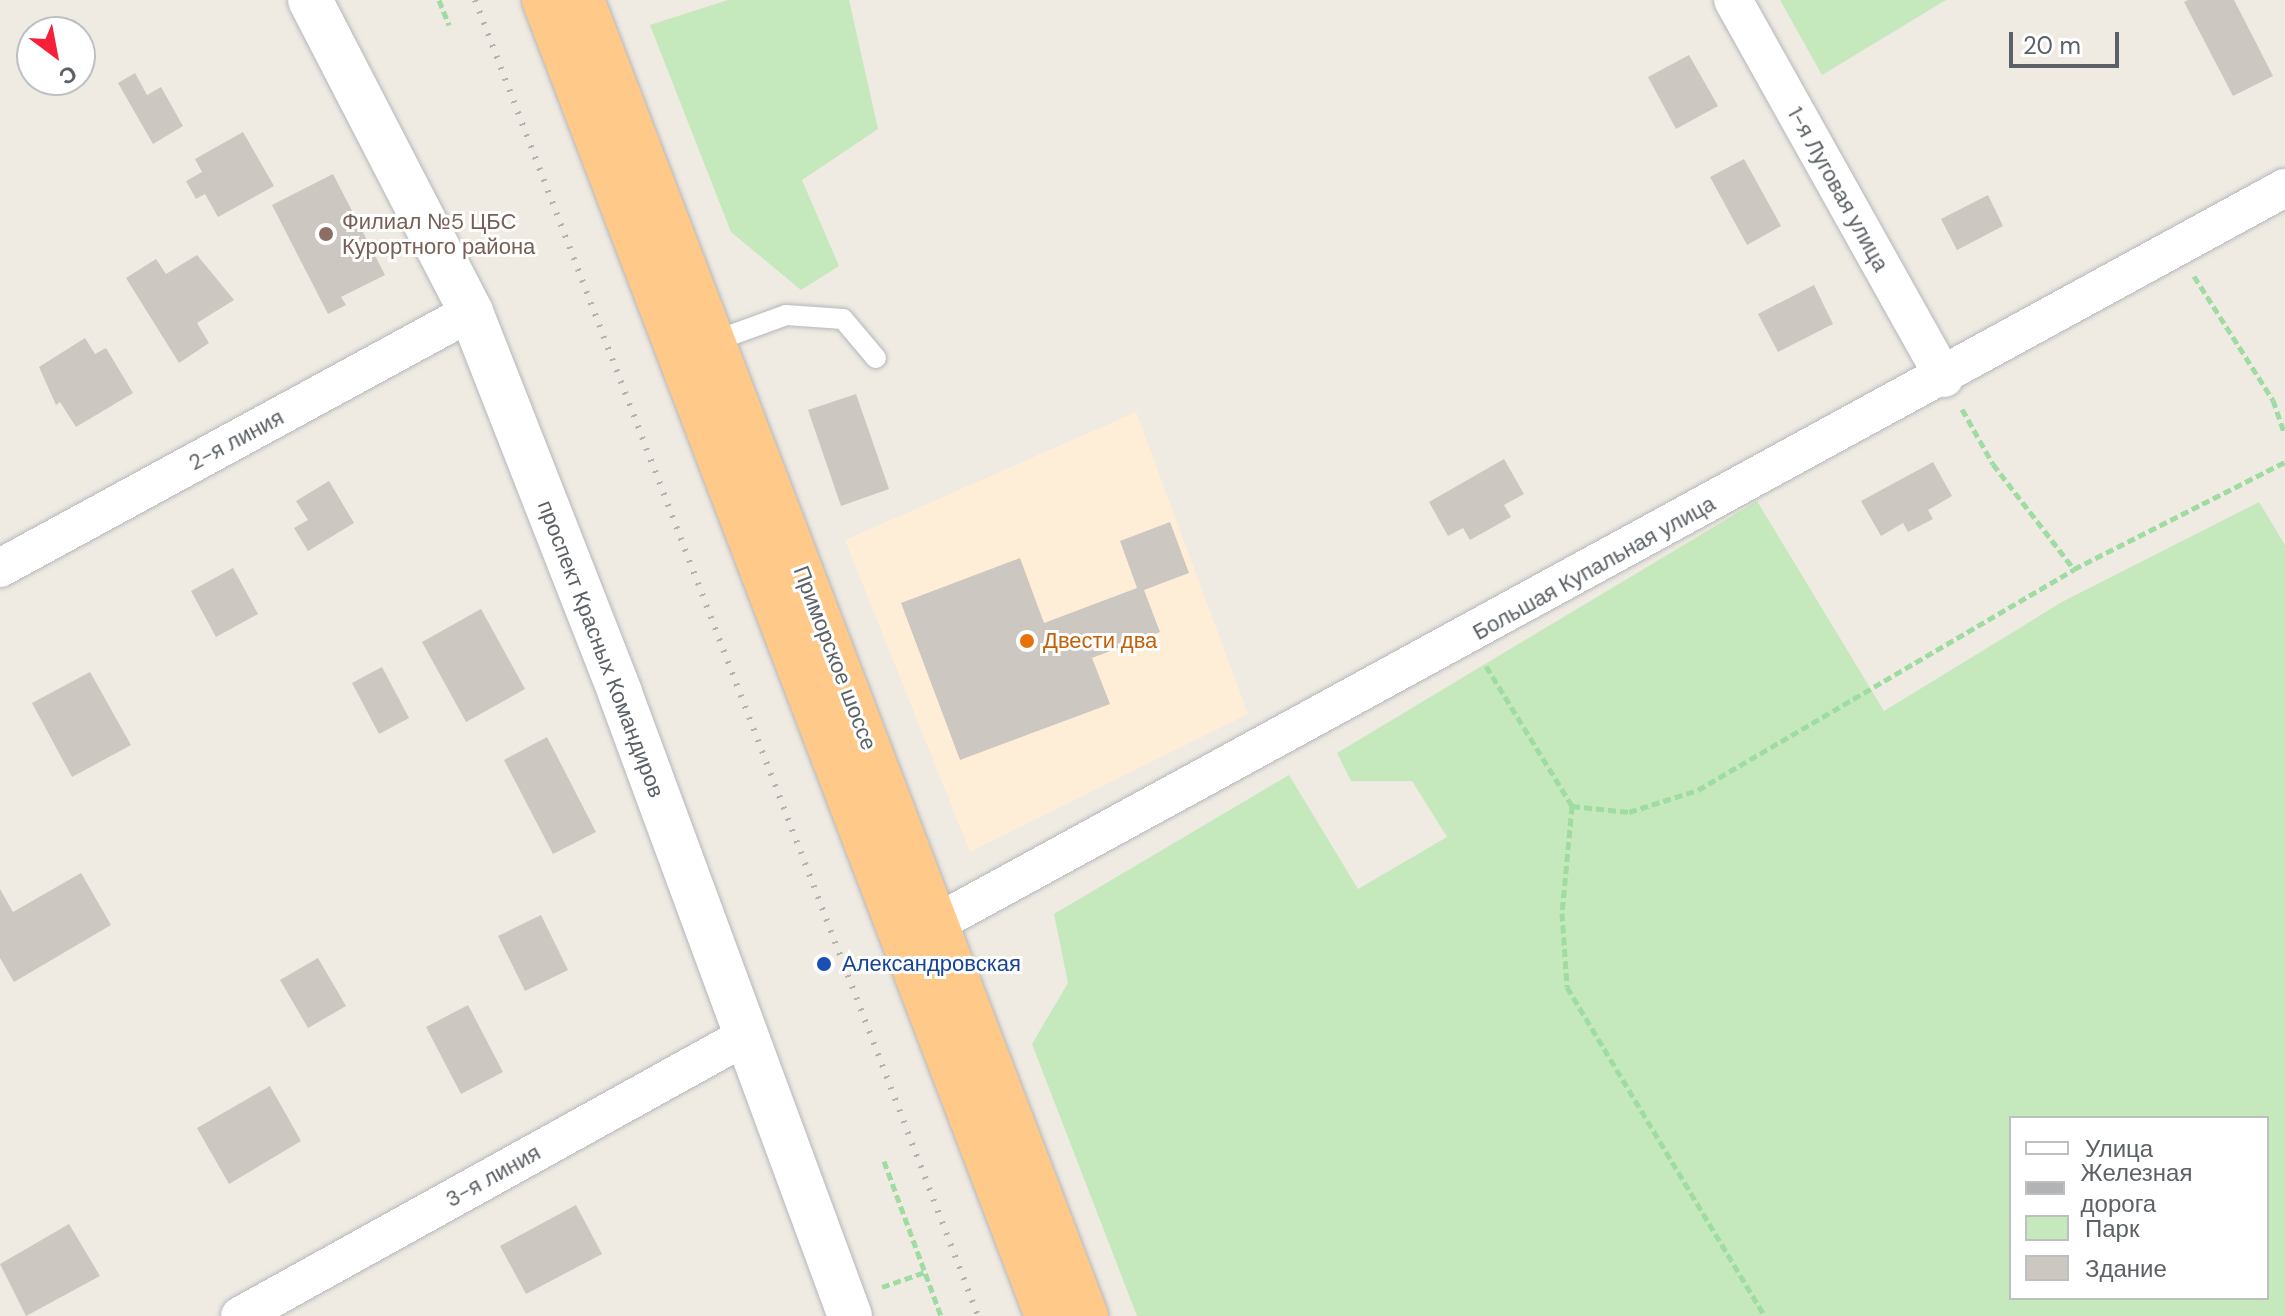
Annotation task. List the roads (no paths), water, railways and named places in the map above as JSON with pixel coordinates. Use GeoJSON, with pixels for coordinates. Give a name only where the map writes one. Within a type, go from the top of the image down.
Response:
{"type":"FeatureCollection","features":[{"type":"Feature","properties":{"kind":"highway","name":"Приморское шоссе"},"geometry":{"type":"LineString","coordinates":[[544,0],[920,932],[1086,1316]]}},
{"type":"Feature","properties":{"kind":"highway","name":"Приморское шоссе"},"geometry":{"type":"LineString","coordinates":[[582,0],[712,342],[920,932],[1047,1316]]}},
{"type":"Feature","properties":{"kind":"street","name":"проспект Красных Командиров"},"geometry":{"type":"LineString","coordinates":[[310,0],[471,312],[849,1307]]}},
{"type":"Feature","properties":{"kind":"street","name":"1-я Луговая улица"},"geometry":{"type":"LineString","coordinates":[[1733,0],[1944,378]]}},
{"type":"Feature","properties":{"kind":"street","name":"Большая Купальная улица"},"geometry":{"type":"LineString","coordinates":[[920,932],[1944,378],[2285,188]]}},
{"type":"Feature","properties":{"kind":"street","name":"2-я линия"},"geometry":{"type":"LineString","coordinates":[[0,568],[471,312]]}},
{"type":"Feature","properties":{"kind":"street","name":"3-я линия"},"geometry":{"type":"LineString","coordinates":[[240,1316],[746,1036]]}},
{"type":"Feature","properties":{"kind":"lane"},"geometry":{"type":"LineString","coordinates":[[712,342],[786,315],[843,319],[876,358]]}},
{"type":"Feature","properties":{"kind":"railway"},"geometry":{"type":"LineString","coordinates":[[475,0],[978,1316]]}},
{"type":"Feature","properties":{"kind":"place","name":"Филиал №5 ЦБС Курортного района"},"geometry":{"type":"Point","coordinates":[326,234]}},
{"type":"Feature","properties":{"kind":"place","name":"Двести два"},"geometry":{"type":"Point","coordinates":[1027,641]}},
{"type":"Feature","properties":{"kind":"place","name":"Александровская"},"geometry":{"type":"Point","coordinates":[824,964]}}]}
